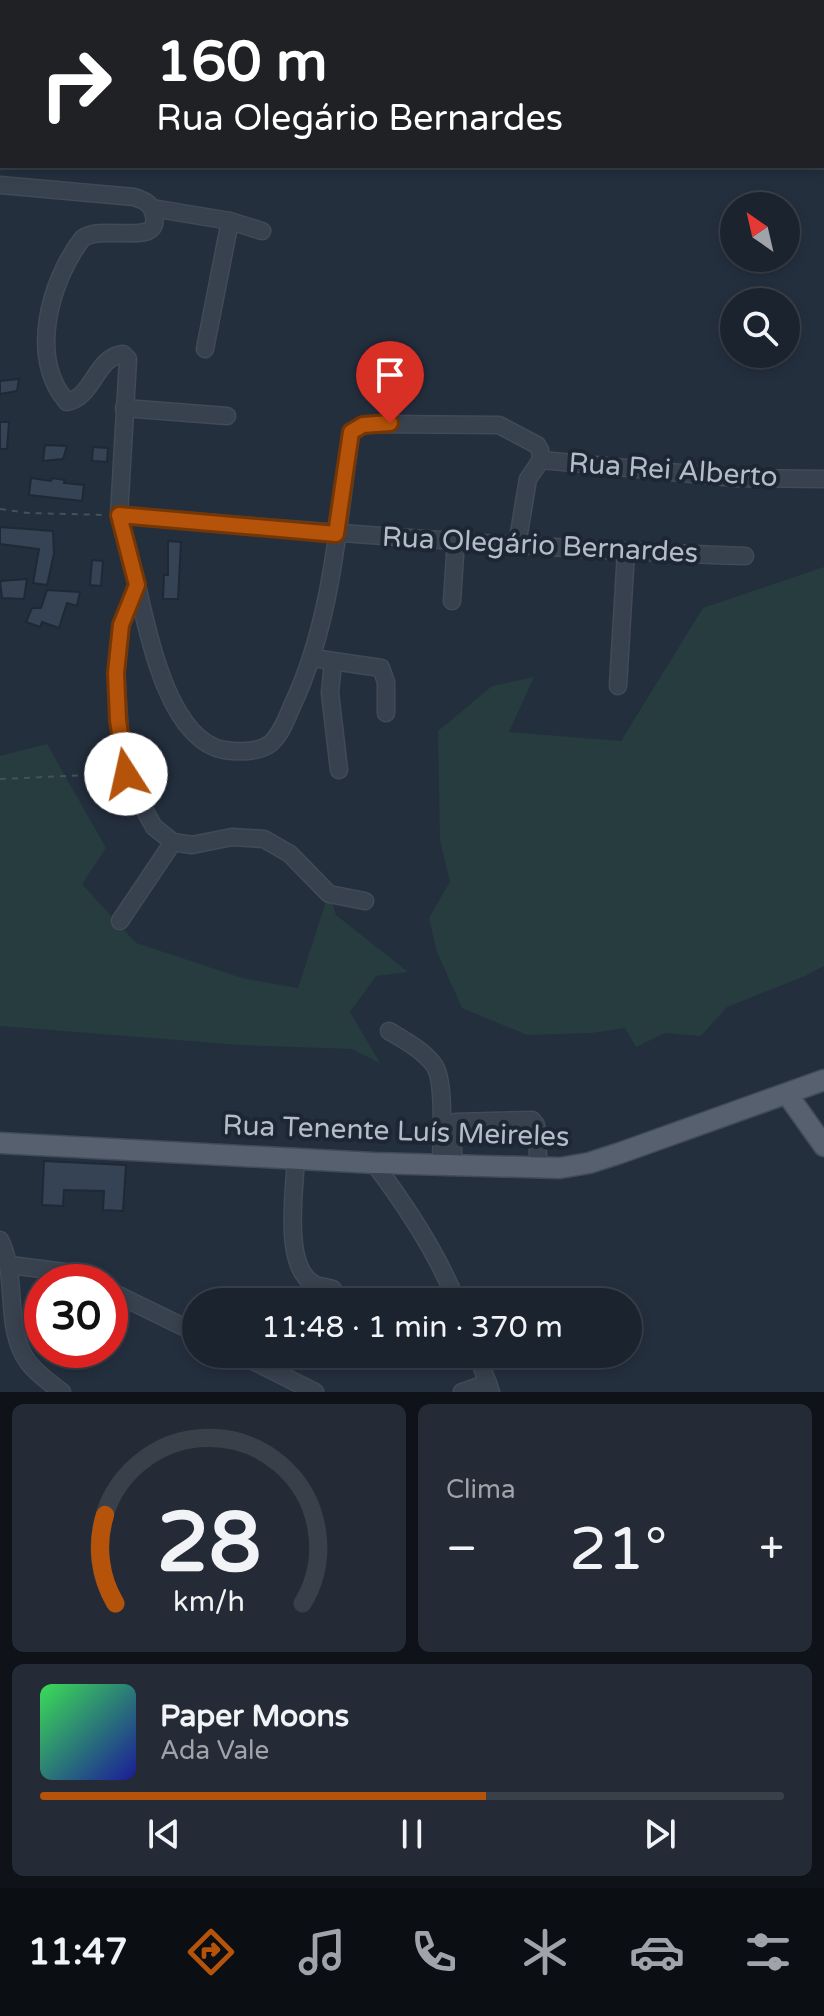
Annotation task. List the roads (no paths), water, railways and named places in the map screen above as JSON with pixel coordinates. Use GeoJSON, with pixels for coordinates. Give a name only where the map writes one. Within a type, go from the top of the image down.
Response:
{"type":"FeatureCollection","features":[{"type":"Feature","properties":{"kind":"main road","name":"Rua Tenente Luís Meireles"},"geometry":{"type":"LineString","coordinates":[[0,1143],[539,1169],[589,1163],[824,1080]]}},
{"type":"Feature","properties":{"kind":"main road"},"geometry":{"type":"LineString","coordinates":[[787,1094],[824,1146]]}},
{"type":"Feature","properties":{"kind":"street"},"geometry":{"type":"LineString","coordinates":[[0,185],[134,197],[152,208],[155,217],[148,232],[138,235],[95,233],[82,239],[56,286],[45,348],[61,395],[67,402],[77,398],[109,358],[123,354],[128,359],[119,515],[154,659],[164,684],[193,730],[207,744],[215,748],[247,751],[262,749],[277,735],[313,658],[336,534]]}},
{"type":"Feature","properties":{"kind":"street"},"geometry":{"type":"LineString","coordinates":[[152,208],[230,221],[262,231]]}},
{"type":"Feature","properties":{"kind":"street"},"geometry":{"type":"LineString","coordinates":[[205,349],[230,221]]}},
{"type":"Feature","properties":{"kind":"street"},"geometry":{"type":"LineString","coordinates":[[124,408],[227,416]]}},
{"type":"Feature","properties":{"kind":"street","name":"Rua Rei Alberto"},"geometry":{"type":"LineString","coordinates":[[336,534],[351,432],[369,424],[499,425],[537,445],[541,460],[735,478],[824,479]]}},
{"type":"Feature","properties":{"kind":"street"},"geometry":{"type":"LineString","coordinates":[[517,545],[528,479],[541,460]]}},
{"type":"Feature","properties":{"kind":"street","name":"Rua Olegário Bernardes"},"geometry":{"type":"LineString","coordinates":[[119,515],[336,534],[745,556]]}},
{"type":"Feature","properties":{"kind":"street"},"geometry":{"type":"LineString","coordinates":[[452,601],[456,540]]}},
{"type":"Feature","properties":{"kind":"street"},"geometry":{"type":"LineString","coordinates":[[618,686],[626,552]]}},
{"type":"Feature","properties":{"kind":"street"},"geometry":{"type":"LineString","coordinates":[[137,585],[121,625],[116,673],[120,735],[126,774],[154,827],[173,842],[192,845],[232,837],[264,839],[290,854],[329,894],[365,901]]}},
{"type":"Feature","properties":{"kind":"street"},"geometry":{"type":"LineString","coordinates":[[313,658],[381,668],[386,682],[386,713]]}},
{"type":"Feature","properties":{"kind":"street"},"geometry":{"type":"LineString","coordinates":[[333,662],[330,693],[339,770]]}},
{"type":"Feature","properties":{"kind":"street"},"geometry":{"type":"LineString","coordinates":[[120,921],[173,842]]}},
{"type":"Feature","properties":{"kind":"street"},"geometry":{"type":"LineString","coordinates":[[389,1031],[417,1049],[432,1063],[438,1074],[447,1164]]}},
{"type":"Feature","properties":{"kind":"street"},"geometry":{"type":"LineString","coordinates":[[447,1164],[455,1122],[532,1120],[536,1125],[539,1169]]}},
{"type":"Feature","properties":{"kind":"street"},"geometry":{"type":"LineString","coordinates":[[296,1157],[293,1241],[296,1256],[300,1268],[314,1284],[329,1288]]}},
{"type":"Feature","properties":{"kind":"street"},"geometry":{"type":"LineString","coordinates":[[374,1163],[412,1216],[450,1288]]}},
{"type":"Feature","properties":{"kind":"street"},"geometry":{"type":"LineString","coordinates":[[0,1240],[10,1265],[18,1342],[29,1362],[62,1392]]}},
{"type":"Feature","properties":{"kind":"street"},"geometry":{"type":"LineString","coordinates":[[10,1265],[24,1267]]}},
{"type":"Feature","properties":{"kind":"street"},"geometry":{"type":"LineString","coordinates":[[128,1300],[182,1326]]}},
{"type":"Feature","properties":{"kind":"street"},"geometry":{"type":"LineString","coordinates":[[267,1368],[315,1392]]}},
{"type":"Feature","properties":{"kind":"street"},"geometry":{"type":"LineString","coordinates":[[462,1392],[490,1388],[482,1368]]}}]}
